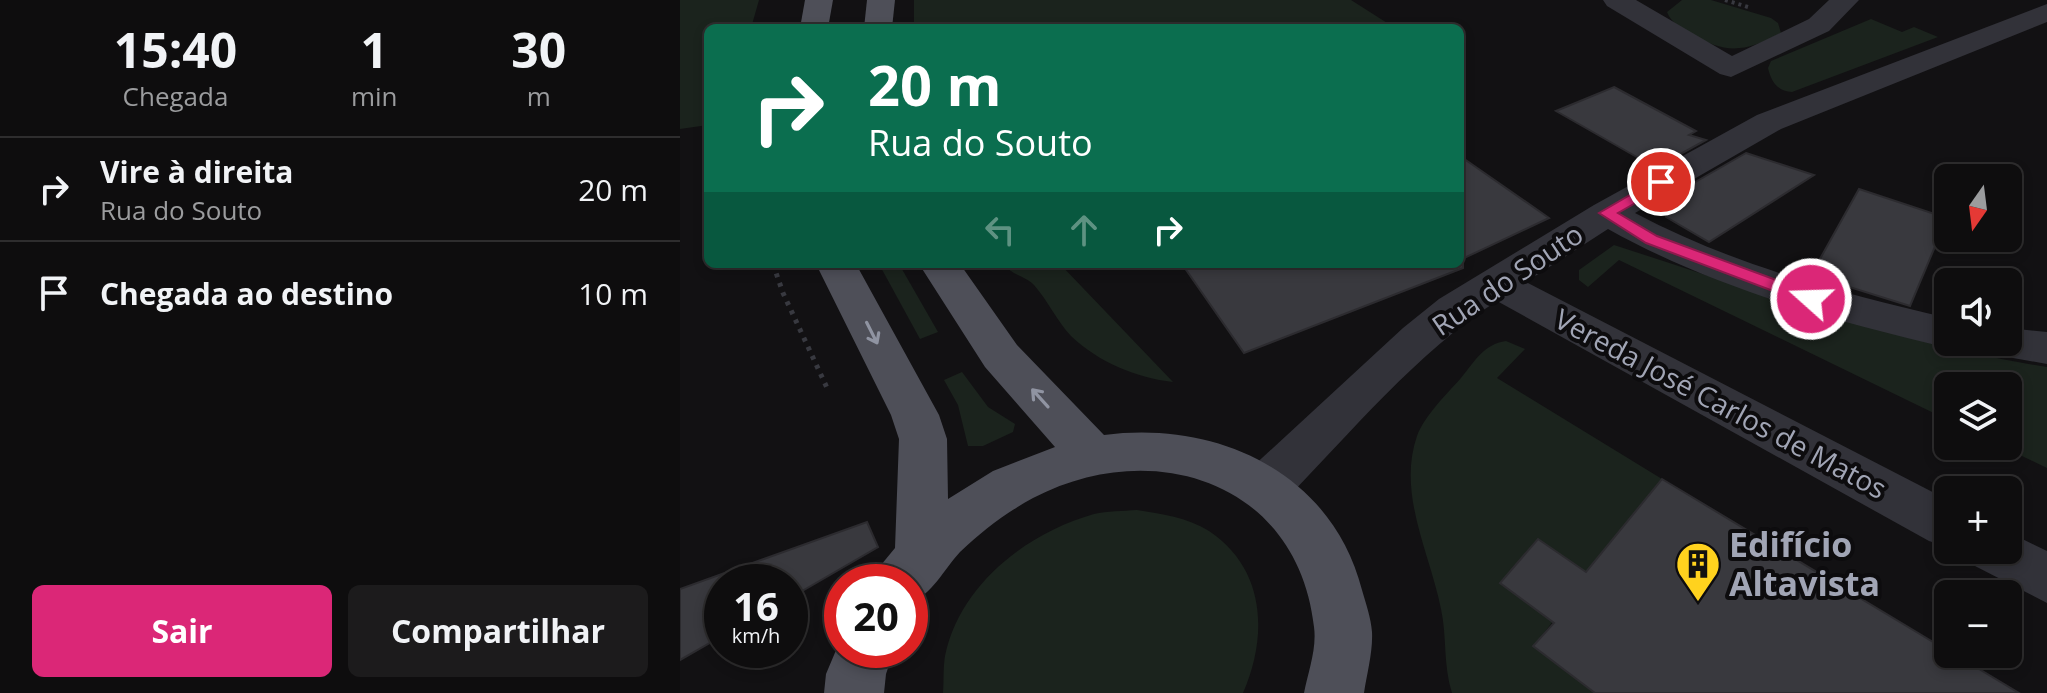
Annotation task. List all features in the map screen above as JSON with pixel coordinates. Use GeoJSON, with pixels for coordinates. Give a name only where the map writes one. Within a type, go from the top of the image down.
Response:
{"type":"FeatureCollection","features":[{"type":"Feature","properties":{"kind":"main road"},"geometry":{"type":"LineString","coordinates":[[815,24],[819,0]]}},
{"type":"Feature","properties":{"kind":"main road"},"geometry":{"type":"LineString","coordinates":[[878,24],[881,0]]}},
{"type":"Feature","properties":{"kind":"main road"},"geometry":{"type":"LineString","coordinates":[[838,268],[915,415],[923,439],[912,564]]}},
{"type":"Feature","properties":{"kind":"main road"},"geometry":{"type":"LineString","coordinates":[[942,268],[1001,356],[1092,455]]}},
{"type":"Feature","properties":{"kind":"main road"},"geometry":{"type":"LineString","coordinates":[[915,564],[973,507],[1032,475],[1092,455],[1156,451],[1215,461],[1267,485],[1306,522],[1333,571],[1343,630],[1334,693]]}},
{"type":"Feature","properties":{"kind":"main road"},"geometry":{"type":"LineString","coordinates":[[854,693],[858,668]]}},
{"type":"Feature","properties":{"kind":"street"},"geometry":{"type":"LineString","coordinates":[[1731,68],[1819,25],[1845,0]]}},
{"type":"Feature","properties":{"kind":"street"},"geometry":{"type":"LineString","coordinates":[[1641,5],[1795,112]]}},
{"type":"Feature","properties":{"kind":"street","name":"Rua do Souto"},"geometry":{"type":"LineString","coordinates":[[1267,485],[1418,339],[1454,309],[1607,213],[1729,143],[1795,112],[2047,12]]}},
{"type":"Feature","properties":{"kind":"street"},"geometry":{"type":"LineString","coordinates":[[1607,213],[1651,239],[1811,299],[1934,330]]}},
{"type":"Feature","properties":{"kind":"street","name":"Vereda José Carlos de Matos"},"geometry":{"type":"LineString","coordinates":[[1494,282],[1934,518]]}},
{"type":"Feature","properties":{"kind":"street"},"geometry":{"type":"LineString","coordinates":[[2022,345],[2047,348]]}},
{"type":"Feature","properties":{"kind":"street"},"geometry":{"type":"LineString","coordinates":[[2020,564],[2047,578]]}},
{"type":"Feature","properties":{"kind":"path"},"geometry":{"type":"LineString","coordinates":[[1745,6],[1752,0]]}},
{"type":"Feature","properties":{"kind":"path"},"geometry":{"type":"LineString","coordinates":[[774,268],[828,390]]}},
{"type":"Feature","properties":{"kind":"shaded area"},"geometry":{"type":"Polygon","coordinates":[[[680,0],[759,0],[752,24],[704,24],[704,126],[680,129],[680,0]]]}},
{"type":"Feature","properties":{"kind":"shaded area"},"geometry":{"type":"Polygon","coordinates":[[[914,0],[1351,0],[1389,24],[914,24],[914,0]]]}},
{"type":"Feature","properties":{"kind":"shaded area"},"geometry":{"type":"Polygon","coordinates":[[[1682,0],[1711,0],[1771,18],[1778,23],[1781,33],[1746,47],[1714,45],[1671,19],[1667,12],[1682,0]]]}},
{"type":"Feature","properties":{"kind":"shaded area"},"geometry":{"type":"Polygon","coordinates":[[[1871,19],[1902,32],[1914,27],[1938,37],[1792,92],[1782,90],[1773,81],[1768,68],[1771,61],[1871,19]]]}},
{"type":"Feature","properties":{"kind":"shaded area"},"geometry":{"type":"Polygon","coordinates":[[[1614,245],[1775,298],[1934,344],[1934,356],[1987,356],[2047,367],[2047,468],[2022,456],[2022,372],[1934,372],[1934,413],[1619,260],[1588,287],[1579,280],[1579,270],[1614,245]]]}},
{"type":"Feature","properties":{"kind":"shaded area"},"geometry":{"type":"Polygon","coordinates":[[[881,268],[901,268],[938,332],[920,339],[881,268]]]}},
{"type":"Feature","properties":{"kind":"shaded area"},"geometry":{"type":"Polygon","coordinates":[[[1007,268],[1064,268],[1173,382],[1132,373],[1093,354],[1071,336],[1034,285],[1007,268]]]}},
{"type":"Feature","properties":{"kind":"shaded area"},"geometry":{"type":"Polygon","coordinates":[[[1506,341],[1525,349],[1497,378],[1662,479],[1534,646],[1595,693],[1452,693],[1449,682],[1441,609],[1413,501],[1412,458],[1417,436],[1436,406],[1480,354],[1506,341]]]}},
{"type":"Feature","properties":{"kind":"shaded area"},"geometry":{"type":"Polygon","coordinates":[[[962,372],[988,407],[1015,424],[1013,432],[983,446],[968,446],[958,405],[944,380],[962,372]]]}},
{"type":"Feature","properties":{"kind":"shaded area"},"geometry":{"type":"Polygon","coordinates":[[[1137,510],[1201,526],[1228,547],[1242,564],[1257,605],[1258,627],[1251,671],[1243,693],[943,693],[945,656],[953,630],[965,606],[1000,565],[1021,548],[1069,523],[1099,513],[1137,510]]]}},
{"type":"Feature","properties":{"kind":"building"},"geometry":{"type":"Polygon","coordinates":[[[1614,87],[1696,131],[1689,135],[1706,140],[1655,168],[1651,156],[1642,160],[1556,111],[1614,87]]]}},
{"type":"Feature","properties":{"kind":"building"},"geometry":{"type":"Polygon","coordinates":[[[1746,153],[1814,175],[1709,242],[1666,217],[1664,200],[1746,153]]]}},
{"type":"Feature","properties":{"kind":"building"},"geometry":{"type":"Polygon","coordinates":[[[1464,159],[1549,218],[1464,258],[1464,159]]]}},
{"type":"Feature","properties":{"kind":"building"},"geometry":{"type":"Polygon","coordinates":[[[1859,189],[1934,214],[1934,249],[1910,306],[1811,275],[1859,189]]]}},
{"type":"Feature","properties":{"kind":"building"},"geometry":{"type":"Polygon","coordinates":[[[1185,268],[1463,268],[1244,353],[1185,268]]]}},
{"type":"Feature","properties":{"kind":"building","name":"Edifício Altavista"},"geometry":{"type":"Polygon","coordinates":[[[1662,479],[1934,643],[1934,668],[1977,668],[2019,693],[1595,693],[1533,646],[1554,623],[1500,583],[1538,539],[1586,572],[1662,479]]]}},
{"type":"Feature","properties":{"kind":"building"},"geometry":{"type":"Polygon","coordinates":[[[867,522],[878,547],[849,564],[824,564],[824,578],[808,588],[808,564],[750,564],[867,522]]]}},
{"type":"Feature","properties":{"kind":"building"},"geometry":{"type":"Polygon","coordinates":[[[704,580],[704,646],[680,660],[680,589],[704,580]]]}},
{"type":"Feature","properties":{"kind":"place","name":"Edifício Altavista"},"geometry":{"type":"Point","coordinates":[1698,603]}},
{"type":"Feature","properties":{"kind":"route"},"geometry":{"type":"LineString","coordinates":[[1661,182],[1607,213],[1651,239],[1811,299]]}}]}
